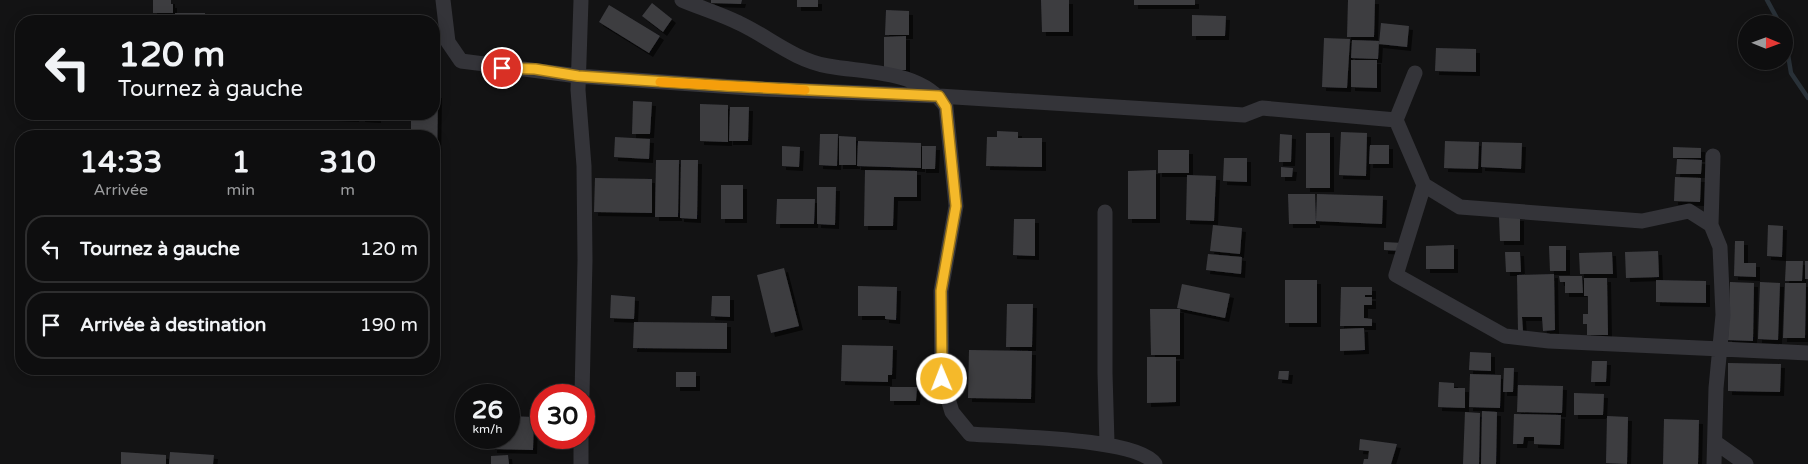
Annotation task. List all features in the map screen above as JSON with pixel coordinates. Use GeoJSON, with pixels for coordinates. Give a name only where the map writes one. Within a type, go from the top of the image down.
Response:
{"type":"FeatureCollection","features":[{"type":"Feature","properties":{"kind":"street"},"geometry":{"type":"LineString","coordinates":[[443,0],[448,42],[461,61],[578,76],[764,89],[939,96],[1244,115],[1262,108],[1396,120]]}},
{"type":"Feature","properties":{"kind":"street"},"geometry":{"type":"LineString","coordinates":[[581,0],[578,76],[584,166],[586,260],[582,384]]}},
{"type":"Feature","properties":{"kind":"street"},"geometry":{"type":"LineString","coordinates":[[682,0],[739,22],[803,59],[827,66],[899,76],[939,96],[946,107],[956,206],[941,291],[942,379],[952,412],[970,434],[1107,443],[1131,449],[1155,464]]}},
{"type":"Feature","properties":{"kind":"street"},"geometry":{"type":"LineString","coordinates":[[1415,73],[1396,120],[1424,185],[1460,207],[1642,221],[1689,211],[1711,225]]}},
{"type":"Feature","properties":{"kind":"street"},"geometry":{"type":"LineString","coordinates":[[1713,156],[1711,225],[1720,247],[1723,315],[1716,388],[1714,464]]}},
{"type":"Feature","properties":{"kind":"street"},"geometry":{"type":"LineString","coordinates":[[1424,185],[1396,275],[1505,336],[1549,341],[1808,354]]}},
{"type":"Feature","properties":{"kind":"street"},"geometry":{"type":"LineString","coordinates":[[1105,212],[1104,373],[1107,443]]}},
{"type":"Feature","properties":{"kind":"street"},"geometry":{"type":"LineString","coordinates":[[1715,442],[1746,464]]}},
{"type":"Feature","properties":{"kind":"street"},"geometry":{"type":"LineString","coordinates":[[581,449],[581,464]]}},
{"type":"Feature","properties":{"kind":"building"},"geometry":{"type":"Polygon","coordinates":[[[153,0],[171,0],[173,13],[153,13],[153,0]]]}},
{"type":"Feature","properties":{"kind":"building"},"geometry":{"type":"Polygon","coordinates":[[[711,0],[742,0],[741,4],[711,3],[711,0]]]}},
{"type":"Feature","properties":{"kind":"building"},"geometry":{"type":"Polygon","coordinates":[[[797,0],[818,0],[818,7],[797,7],[797,0]]]}},
{"type":"Feature","properties":{"kind":"building"},"geometry":{"type":"Polygon","coordinates":[[[1041,0],[1069,0],[1069,32],[1042,32],[1041,0]]]}},
{"type":"Feature","properties":{"kind":"building"},"geometry":{"type":"Polygon","coordinates":[[[1134,0],[1195,0],[1195,5],[1134,5],[1134,0]]]}},
{"type":"Feature","properties":{"kind":"building"},"geometry":{"type":"Polygon","coordinates":[[[1348,0],[1375,0],[1374,37],[1347,37],[1348,0]]]}},
{"type":"Feature","properties":{"kind":"building"},"geometry":{"type":"Polygon","coordinates":[[[652,3],[672,19],[663,32],[642,16],[652,3]]]}},
{"type":"Feature","properties":{"kind":"building"},"geometry":{"type":"Polygon","coordinates":[[[609,5],[660,36],[649,53],[599,22],[609,5]]]}},
{"type":"Feature","properties":{"kind":"building"},"geometry":{"type":"Polygon","coordinates":[[[886,10],[909,11],[909,35],[885,35],[886,10]]]}},
{"type":"Feature","properties":{"kind":"building"},"geometry":{"type":"Polygon","coordinates":[[[175,13],[205,13],[205,15],[175,15],[175,13]]]}},
{"type":"Feature","properties":{"kind":"building"},"geometry":{"type":"Polygon","coordinates":[[[1192,15],[1226,16],[1225,36],[1192,36],[1192,15]]]}},
{"type":"Feature","properties":{"kind":"building"},"geometry":{"type":"Polygon","coordinates":[[[1381,23],[1409,26],[1407,47],[1379,44],[1381,23]]]}},
{"type":"Feature","properties":{"kind":"building"},"geometry":{"type":"Polygon","coordinates":[[[906,36],[906,70],[884,70],[884,37],[906,36]]]}},
{"type":"Feature","properties":{"kind":"building"},"geometry":{"type":"Polygon","coordinates":[[[1324,38],[1350,39],[1347,88],[1322,87],[1324,38]]]}},
{"type":"Feature","properties":{"kind":"building"},"geometry":{"type":"Polygon","coordinates":[[[1352,40],[1379,41],[1378,59],[1351,58],[1352,40]]]}},
{"type":"Feature","properties":{"kind":"building"},"geometry":{"type":"Polygon","coordinates":[[[1436,48],[1476,49],[1476,72],[1435,71],[1436,48]]]}},
{"type":"Feature","properties":{"kind":"building"},"geometry":{"type":"Polygon","coordinates":[[[1351,60],[1377,60],[1377,88],[1351,87],[1351,60]]]}},
{"type":"Feature","properties":{"kind":"building"},"geometry":{"type":"Polygon","coordinates":[[[633,101],[652,102],[650,134],[632,134],[633,101]]]}},
{"type":"Feature","properties":{"kind":"building"},"geometry":{"type":"Polygon","coordinates":[[[700,104],[728,105],[728,142],[700,141],[700,104]]]}},
{"type":"Feature","properties":{"kind":"building"},"geometry":{"type":"Polygon","coordinates":[[[730,107],[749,107],[748,141],[729,141],[730,107]]]}},
{"type":"Feature","properties":{"kind":"building"},"geometry":{"type":"Polygon","coordinates":[[[411,120],[438,120],[437,130],[411,130],[411,120]]]}},
{"type":"Feature","properties":{"kind":"building"},"geometry":{"type":"Polygon","coordinates":[[[997,131],[1018,132],[1018,138],[1042,138],[1042,167],[986,166],[987,137],[997,137],[997,131]]]}},
{"type":"Feature","properties":{"kind":"building"},"geometry":{"type":"Polygon","coordinates":[[[1341,132],[1367,133],[1366,176],[1339,175],[1341,132]]]}},
{"type":"Feature","properties":{"kind":"building"},"geometry":{"type":"Polygon","coordinates":[[[1306,133],[1330,133],[1330,188],[1306,188],[1306,133]]]}},
{"type":"Feature","properties":{"kind":"building"},"geometry":{"type":"Polygon","coordinates":[[[820,134],[838,134],[837,166],[819,165],[820,134]]]}},
{"type":"Feature","properties":{"kind":"building"},"geometry":{"type":"Polygon","coordinates":[[[1280,134],[1292,135],[1291,162],[1279,162],[1280,134]]]}},
{"type":"Feature","properties":{"kind":"building"},"geometry":{"type":"Polygon","coordinates":[[[839,136],[856,137],[856,165],[839,165],[839,136]]]}},
{"type":"Feature","properties":{"kind":"building"},"geometry":{"type":"Polygon","coordinates":[[[615,137],[650,139],[649,159],[614,157],[615,137]]]}},
{"type":"Feature","properties":{"kind":"building"},"geometry":{"type":"Polygon","coordinates":[[[858,141],[921,143],[921,168],[857,166],[858,141]]]}},
{"type":"Feature","properties":{"kind":"building"},"geometry":{"type":"Polygon","coordinates":[[[1445,141],[1479,142],[1478,169],[1444,168],[1445,141]]]}},
{"type":"Feature","properties":{"kind":"building"},"geometry":{"type":"Polygon","coordinates":[[[1482,142],[1522,143],[1521,169],[1481,167],[1482,142]]]}},
{"type":"Feature","properties":{"kind":"building"},"geometry":{"type":"Polygon","coordinates":[[[1370,145],[1389,145],[1389,164],[1369,164],[1370,145]]]}},
{"type":"Feature","properties":{"kind":"building"},"geometry":{"type":"Polygon","coordinates":[[[782,146],[800,147],[799,167],[782,166],[782,146]]]}},
{"type":"Feature","properties":{"kind":"building"},"geometry":{"type":"Polygon","coordinates":[[[922,146],[936,146],[935,169],[922,169],[922,146]]]}},
{"type":"Feature","properties":{"kind":"building"},"geometry":{"type":"Polygon","coordinates":[[[1673,147],[1701,148],[1701,158],[1673,158],[1673,147]]]}},
{"type":"Feature","properties":{"kind":"building"},"geometry":{"type":"Polygon","coordinates":[[[1158,150],[1189,150],[1189,173],[1158,173],[1158,150]]]}},
{"type":"Feature","properties":{"kind":"building"},"geometry":{"type":"Polygon","coordinates":[[[1224,158],[1247,158],[1247,182],[1223,181],[1224,158]]]}},
{"type":"Feature","properties":{"kind":"building"},"geometry":{"type":"Polygon","coordinates":[[[1677,159],[1702,160],[1701,174],[1676,174],[1677,159]]]}},
{"type":"Feature","properties":{"kind":"building"},"geometry":{"type":"Polygon","coordinates":[[[656,160],[679,160],[678,217],[655,217],[656,160]]]}},
{"type":"Feature","properties":{"kind":"building"},"geometry":{"type":"Polygon","coordinates":[[[681,160],[698,160],[697,219],[680,218],[681,160]]]}},
{"type":"Feature","properties":{"kind":"building"},"geometry":{"type":"Polygon","coordinates":[[[1281,167],[1293,168],[1292,177],[1281,177],[1281,167]]]}},
{"type":"Feature","properties":{"kind":"building"},"geometry":{"type":"Polygon","coordinates":[[[865,170],[917,171],[917,197],[894,197],[893,226],[864,226],[865,170]]]}},
{"type":"Feature","properties":{"kind":"building"},"geometry":{"type":"Polygon","coordinates":[[[1156,170],[1156,219],[1128,219],[1128,171],[1156,170]]]}},
{"type":"Feature","properties":{"kind":"building"},"geometry":{"type":"Polygon","coordinates":[[[1187,175],[1216,176],[1214,221],[1186,220],[1187,175]]]}},
{"type":"Feature","properties":{"kind":"building"},"geometry":{"type":"Polygon","coordinates":[[[1675,177],[1701,178],[1700,202],[1674,201],[1675,177]]]}},
{"type":"Feature","properties":{"kind":"building"},"geometry":{"type":"Polygon","coordinates":[[[595,178],[652,179],[652,213],[594,212],[595,178]]]}},
{"type":"Feature","properties":{"kind":"building"},"geometry":{"type":"Polygon","coordinates":[[[721,185],[743,185],[743,219],[721,219],[721,185]]]}},
{"type":"Feature","properties":{"kind":"building"},"geometry":{"type":"Polygon","coordinates":[[[817,187],[836,187],[835,225],[817,224],[817,187]]]}},
{"type":"Feature","properties":{"kind":"building"},"geometry":{"type":"Polygon","coordinates":[[[1288,194],[1315,194],[1316,224],[1289,224],[1288,194]]]}},
{"type":"Feature","properties":{"kind":"building"},"geometry":{"type":"Polygon","coordinates":[[[1317,194],[1383,196],[1382,224],[1316,221],[1317,194]]]}},
{"type":"Feature","properties":{"kind":"building"},"geometry":{"type":"Polygon","coordinates":[[[777,199],[815,199],[814,224],[776,224],[777,199]]]}},
{"type":"Feature","properties":{"kind":"building"},"geometry":{"type":"Polygon","coordinates":[[[1499,217],[1520,217],[1520,241],[1500,241],[1499,217]]]}},
{"type":"Feature","properties":{"kind":"building"},"geometry":{"type":"Polygon","coordinates":[[[1014,219],[1035,219],[1035,256],[1013,255],[1014,219]]]}},
{"type":"Feature","properties":{"kind":"building"},"geometry":{"type":"Polygon","coordinates":[[[1213,225],[1242,228],[1240,254],[1210,251],[1213,225]]]}},
{"type":"Feature","properties":{"kind":"building"},"geometry":{"type":"Polygon","coordinates":[[[1768,225],[1783,226],[1782,257],[1767,256],[1768,225]]]}},
{"type":"Feature","properties":{"kind":"building"},"geometry":{"type":"Polygon","coordinates":[[[1735,241],[1744,241],[1744,263],[1756,263],[1756,277],[1734,276],[1735,241]]]}},
{"type":"Feature","properties":{"kind":"building"},"geometry":{"type":"Polygon","coordinates":[[[1384,242],[1403,243],[1403,251],[1384,250],[1384,242]]]}},
{"type":"Feature","properties":{"kind":"building"},"geometry":{"type":"Polygon","coordinates":[[[1454,245],[1454,269],[1426,269],[1426,246],[1454,245]]]}},
{"type":"Feature","properties":{"kind":"building"},"geometry":{"type":"Polygon","coordinates":[[[1549,246],[1566,246],[1566,271],[1550,271],[1549,246]]]}},
{"type":"Feature","properties":{"kind":"building"},"geometry":{"type":"Polygon","coordinates":[[[1658,251],[1659,277],[1626,278],[1625,252],[1658,251]]]}},
{"type":"Feature","properties":{"kind":"building"},"geometry":{"type":"Polygon","coordinates":[[[1505,252],[1520,252],[1521,272],[1506,272],[1505,252]]]}},
{"type":"Feature","properties":{"kind":"building"},"geometry":{"type":"Polygon","coordinates":[[[1612,252],[1613,274],[1580,274],[1579,253],[1612,252]]]}},
{"type":"Feature","properties":{"kind":"building"},"geometry":{"type":"Polygon","coordinates":[[[1208,254],[1242,257],[1241,274],[1206,270],[1208,254]]]}},
{"type":"Feature","properties":{"kind":"building"},"geometry":{"type":"Polygon","coordinates":[[[1786,261],[1803,261],[1802,281],[1785,281],[1786,261]]]}},
{"type":"Feature","properties":{"kind":"building"},"geometry":{"type":"Polygon","coordinates":[[[1805,261],[1808,261],[1808,279],[1805,279],[1805,261]]]}},
{"type":"Feature","properties":{"kind":"building"},"geometry":{"type":"Polygon","coordinates":[[[784,268],[799,326],[771,333],[757,275],[784,268]]]}},
{"type":"Feature","properties":{"kind":"building"},"geometry":{"type":"Polygon","coordinates":[[[1554,274],[1555,330],[1543,331],[1542,317],[1522,317],[1523,331],[1518,331],[1517,275],[1554,274]]]}},
{"type":"Feature","properties":{"kind":"building"},"geometry":{"type":"Polygon","coordinates":[[[1559,276],[1582,276],[1583,293],[1565,293],[1565,282],[1560,282],[1559,276]]]}},
{"type":"Feature","properties":{"kind":"building"},"geometry":{"type":"Polygon","coordinates":[[[1584,278],[1607,278],[1608,335],[1587,335],[1587,324],[1583,324],[1583,314],[1588,314],[1588,296],[1584,296],[1584,278]]]}},
{"type":"Feature","properties":{"kind":"building"},"geometry":{"type":"Polygon","coordinates":[[[1285,280],[1317,280],[1317,323],[1285,323],[1285,280]]]}},
{"type":"Feature","properties":{"kind":"building"},"geometry":{"type":"Polygon","coordinates":[[[1656,280],[1706,281],[1706,303],[1656,302],[1656,280]]]}},
{"type":"Feature","properties":{"kind":"building"},"geometry":{"type":"Polygon","coordinates":[[[1730,282],[1754,283],[1753,341],[1728,340],[1730,282]]]}},
{"type":"Feature","properties":{"kind":"building"},"geometry":{"type":"Polygon","coordinates":[[[1760,282],[1780,283],[1778,340],[1758,339],[1760,282]]]}},
{"type":"Feature","properties":{"kind":"building"},"geometry":{"type":"Polygon","coordinates":[[[1785,283],[1806,283],[1805,338],[1783,338],[1785,283]]]}},
{"type":"Feature","properties":{"kind":"building"},"geometry":{"type":"Polygon","coordinates":[[[1182,284],[1230,294],[1225,318],[1177,308],[1182,284]]]}},
{"type":"Feature","properties":{"kind":"building"},"geometry":{"type":"Polygon","coordinates":[[[858,286],[897,287],[896,320],[885,319],[885,316],[858,316],[858,286]]]}},
{"type":"Feature","properties":{"kind":"building"},"geometry":{"type":"Polygon","coordinates":[[[1341,287],[1372,287],[1372,295],[1365,295],[1365,297],[1372,297],[1372,305],[1364,305],[1364,318],[1372,319],[1372,326],[1340,326],[1341,287]]]}},
{"type":"Feature","properties":{"kind":"building"},"geometry":{"type":"Polygon","coordinates":[[[611,295],[635,297],[634,319],[610,318],[611,295]]]}},
{"type":"Feature","properties":{"kind":"building"},"geometry":{"type":"Polygon","coordinates":[[[712,296],[730,296],[730,317],[711,316],[712,296]]]}},
{"type":"Feature","properties":{"kind":"building"},"geometry":{"type":"Polygon","coordinates":[[[1007,304],[1033,304],[1032,347],[1006,347],[1007,304]]]}},
{"type":"Feature","properties":{"kind":"building"},"geometry":{"type":"Polygon","coordinates":[[[1150,309],[1180,309],[1180,355],[1151,355],[1150,309]]]}},
{"type":"Feature","properties":{"kind":"building"},"geometry":{"type":"Polygon","coordinates":[[[634,322],[727,323],[727,349],[633,348],[634,322]]]}},
{"type":"Feature","properties":{"kind":"building"},"geometry":{"type":"Polygon","coordinates":[[[1364,328],[1365,350],[1340,351],[1340,329],[1364,328]]]}},
{"type":"Feature","properties":{"kind":"building"},"geometry":{"type":"Polygon","coordinates":[[[842,345],[893,346],[892,375],[888,375],[888,382],[841,381],[842,345]]]}},
{"type":"Feature","properties":{"kind":"building"},"geometry":{"type":"Polygon","coordinates":[[[969,350],[1032,351],[1031,399],[968,398],[969,350]]]}},
{"type":"Feature","properties":{"kind":"building"},"geometry":{"type":"Polygon","coordinates":[[[1470,352],[1491,353],[1491,371],[1469,370],[1470,352]]]}},
{"type":"Feature","properties":{"kind":"building"},"geometry":{"type":"Polygon","coordinates":[[[1147,357],[1176,357],[1176,402],[1147,403],[1147,357]]]}},
{"type":"Feature","properties":{"kind":"building"},"geometry":{"type":"Polygon","coordinates":[[[1592,361],[1607,361],[1606,382],[1591,382],[1592,361]]]}},
{"type":"Feature","properties":{"kind":"building"},"geometry":{"type":"Polygon","coordinates":[[[1728,363],[1781,364],[1780,392],[1728,391],[1728,363]]]}},
{"type":"Feature","properties":{"kind":"building"},"geometry":{"type":"Polygon","coordinates":[[[1504,368],[1514,368],[1513,392],[1503,392],[1504,368]]]}},
{"type":"Feature","properties":{"kind":"building"},"geometry":{"type":"Polygon","coordinates":[[[1279,371],[1289,371],[1288,380],[1278,379],[1279,371]]]}},
{"type":"Feature","properties":{"kind":"building"},"geometry":{"type":"Polygon","coordinates":[[[676,372],[696,372],[696,387],[676,387],[676,372]]]}},
{"type":"Feature","properties":{"kind":"building"},"geometry":{"type":"Polygon","coordinates":[[[1470,374],[1501,375],[1500,408],[1469,407],[1470,374]]]}},
{"type":"Feature","properties":{"kind":"building"},"geometry":{"type":"Polygon","coordinates":[[[1439,382],[1454,383],[1454,388],[1465,388],[1465,408],[1438,407],[1439,382]]]}},
{"type":"Feature","properties":{"kind":"building"},"geometry":{"type":"Polygon","coordinates":[[[1518,385],[1563,386],[1562,413],[1517,412],[1518,385]]]}},
{"type":"Feature","properties":{"kind":"building"},"geometry":{"type":"Polygon","coordinates":[[[890,387],[917,387],[916,401],[890,401],[890,387]]]}},
{"type":"Feature","properties":{"kind":"building"},"geometry":{"type":"Polygon","coordinates":[[[1574,393],[1604,394],[1603,415],[1574,415],[1574,393]]]}},
{"type":"Feature","properties":{"kind":"building"},"geometry":{"type":"Polygon","coordinates":[[[1482,411],[1497,412],[1496,464],[1481,464],[1482,411]]]}},
{"type":"Feature","properties":{"kind":"building"},"geometry":{"type":"Polygon","coordinates":[[[1465,412],[1480,413],[1479,464],[1463,464],[1465,412]]]}},
{"type":"Feature","properties":{"kind":"building"},"geometry":{"type":"Polygon","coordinates":[[[1514,414],[1561,415],[1560,445],[1534,444],[1534,437],[1524,437],[1523,444],[1513,444],[1514,414]]]}},
{"type":"Feature","properties":{"kind":"building"},"geometry":{"type":"Polygon","coordinates":[[[520,416],[530,417],[530,449],[533,450],[493,449],[520,449],[520,416]]]}},
{"type":"Feature","properties":{"kind":"building"},"geometry":{"type":"Polygon","coordinates":[[[1607,416],[1628,417],[1627,464],[1606,463],[1607,416]]]}},
{"type":"Feature","properties":{"kind":"building"},"geometry":{"type":"Polygon","coordinates":[[[1664,419],[1699,420],[1698,464],[1663,464],[1664,419]]]}},
{"type":"Feature","properties":{"kind":"building"},"geometry":{"type":"Polygon","coordinates":[[[1360,439],[1397,444],[1391,464],[1363,464],[1364,459],[1368,459],[1369,451],[1359,450],[1360,439]]]}},
{"type":"Feature","properties":{"kind":"building"},"geometry":{"type":"Polygon","coordinates":[[[121,452],[166,455],[166,464],[121,464],[121,452]]]}},
{"type":"Feature","properties":{"kind":"building"},"geometry":{"type":"Polygon","coordinates":[[[170,452],[214,455],[213,464],[169,464],[170,452]]]}},
{"type":"Feature","properties":{"kind":"building"},"geometry":{"type":"Polygon","coordinates":[[[508,455],[509,464],[491,464],[491,456],[508,455]]]}},
{"type":"Feature","properties":{"kind":"waterway"},"geometry":{"type":"LineString","coordinates":[[1767,0],[1775,15]]}},
{"type":"Feature","properties":{"kind":"waterway"},"geometry":{"type":"LineString","coordinates":[[1791,70],[1808,98]]}},
{"type":"Feature","properties":{"kind":"slow traffic"},"geometry":{"type":"LineString","coordinates":[[660,82],[805,90]]}},
{"type":"Feature","properties":{"kind":"route"},"geometry":{"type":"LineString","coordinates":[[502,68],[535,69],[578,76],[784,90],[939,96],[946,107],[956,206],[941,291],[942,379]]}}]}
